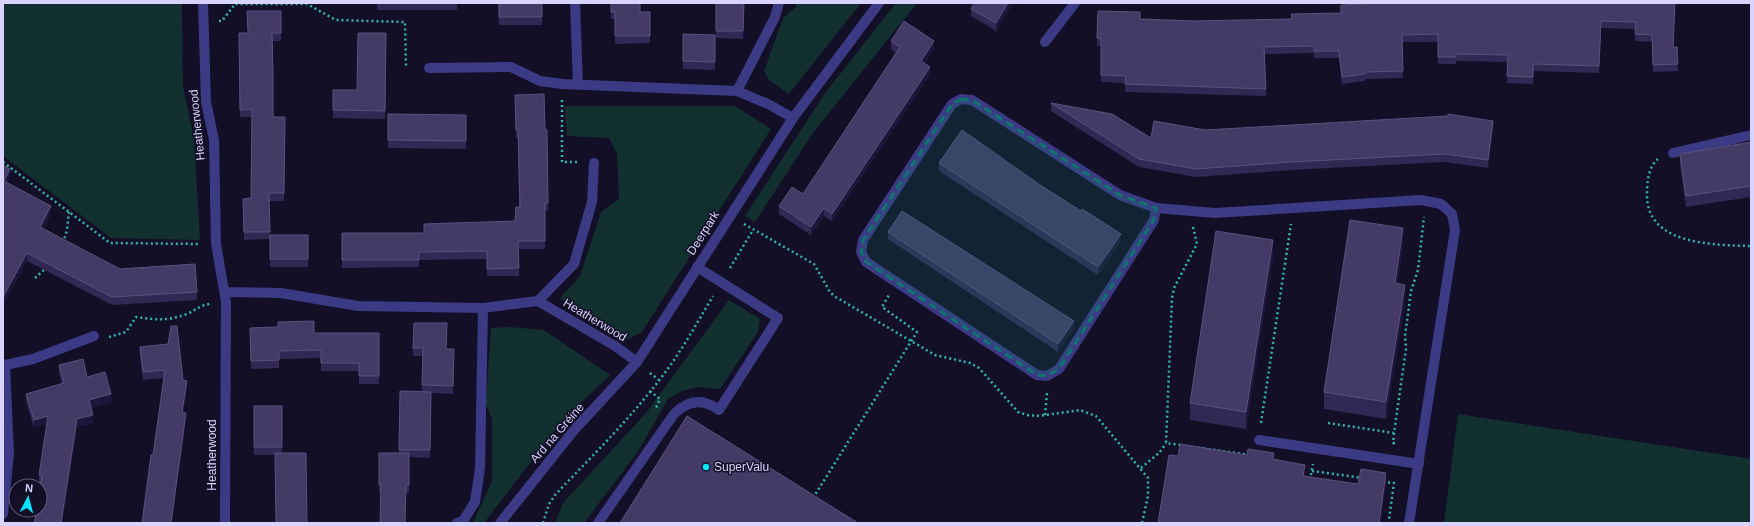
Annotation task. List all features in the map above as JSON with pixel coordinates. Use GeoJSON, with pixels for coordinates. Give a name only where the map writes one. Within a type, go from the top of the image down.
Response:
{"type":"FeatureCollection","features":[{"type":"Feature","properties":{"kind":"street","name":"Heatherwood"},"geometry":{"type":"LineString","coordinates":[[203,3],[206,102],[214,140],[216,244],[226,297],[225,523]]}},
{"type":"Feature","properties":{"kind":"street"},"geometry":{"type":"LineString","coordinates":[[575,3],[578,85]]}},
{"type":"Feature","properties":{"kind":"street"},"geometry":{"type":"LineString","coordinates":[[737,91],[775,17],[778,3]]}},
{"type":"Feature","properties":{"kind":"street","name":"Deerpark"},"geometry":{"type":"LineString","coordinates":[[637,362],[793,118],[880,3]]}},
{"type":"Feature","properties":{"kind":"street"},"geometry":{"type":"LineString","coordinates":[[1045,42],[1075,3]]}},
{"type":"Feature","properties":{"kind":"street"},"geometry":{"type":"LineString","coordinates":[[429,68],[511,67],[540,81],[562,84],[737,91],[768,104],[793,118]]}},
{"type":"Feature","properties":{"kind":"street"},"geometry":{"type":"LineString","coordinates":[[1156,208],[1154,220],[1059,369],[1048,376],[1037,375],[896,282],[866,262],[861,252],[862,240],[952,104],[961,99],[972,100],[1120,195],[1156,208],[1215,213],[1421,200],[1441,204],[1452,214],[1455,230],[1409,523]]}},
{"type":"Feature","properties":{"kind":"street"},"geometry":{"type":"LineString","coordinates":[[1673,153],[1751,135]]}},
{"type":"Feature","properties":{"kind":"street","name":"Heatherwood"},"geometry":{"type":"LineString","coordinates":[[594,163],[592,202],[574,264],[538,302],[615,346],[637,362]]}},
{"type":"Feature","properties":{"kind":"street"},"geometry":{"type":"LineString","coordinates":[[598,523],[674,414],[681,407],[689,403],[699,401],[710,404],[719,410],[778,318],[697,267]]}},
{"type":"Feature","properties":{"kind":"street"},"geometry":{"type":"LineString","coordinates":[[226,297],[281,293],[358,306],[483,308],[538,302]]}},
{"type":"Feature","properties":{"kind":"street"},"geometry":{"type":"LineString","coordinates":[[457,523],[463,521],[475,502],[480,468],[483,308]]}},
{"type":"Feature","properties":{"kind":"street"},"geometry":{"type":"LineString","coordinates":[[3,514],[9,453],[4,365],[33,359],[94,336]]}},
{"type":"Feature","properties":{"kind":"street","name":"Ard na Gréine"},"geometry":{"type":"LineString","coordinates":[[500,523],[576,429],[637,362]]}},
{"type":"Feature","properties":{"kind":"street"},"geometry":{"type":"LineString","coordinates":[[1259,440],[1418,464]]}},
{"type":"Feature","properties":{"kind":"path"},"geometry":{"type":"LineString","coordinates":[[203,22],[222,21],[235,4],[307,4],[336,20],[406,22],[406,68]]}},
{"type":"Feature","properties":{"kind":"path"},"geometry":{"type":"LineString","coordinates":[[562,84],[562,162],[594,163]]}},
{"type":"Feature","properties":{"kind":"path"},"geometry":{"type":"LineString","coordinates":[[1673,153],[1656,159],[1647,179],[1646,200],[1655,223],[1679,239],[1751,246]]}},
{"type":"Feature","properties":{"kind":"path"},"geometry":{"type":"LineString","coordinates":[[3,162],[110,242],[216,244]]}},
{"type":"Feature","properties":{"kind":"path"},"geometry":{"type":"LineString","coordinates":[[62,246],[67,230],[69,212]]}},
{"type":"Feature","properties":{"kind":"path"},"geometry":{"type":"LineString","coordinates":[[1328,423],[1394,433],[1406,349],[1405,336],[1411,291],[1418,270],[1425,212]]}},
{"type":"Feature","properties":{"kind":"path"},"geometry":{"type":"LineString","coordinates":[[1166,443],[1256,455],[1291,220]]}},
{"type":"Feature","properties":{"kind":"path"},"geometry":{"type":"LineString","coordinates":[[1186,225],[1200,225]]}},
{"type":"Feature","properties":{"kind":"path"},"geometry":{"type":"LineString","coordinates":[[1141,468],[1160,452],[1166,443],[1172,298],[1174,288],[1197,244],[1192,225]]}},
{"type":"Feature","properties":{"kind":"path"},"geometry":{"type":"LineString","coordinates":[[543,523],[549,504],[554,495],[631,415],[681,349],[753,230],[814,264],[830,292],[834,296],[935,355],[970,363],[979,368],[1018,412],[1027,415],[1045,415],[1080,410],[1096,416],[1148,478],[1148,496],[1142,523]]}},
{"type":"Feature","properties":{"kind":"path"},"geometry":{"type":"LineString","coordinates":[[34,278],[50,264]]}},
{"type":"Feature","properties":{"kind":"path"},"geometry":{"type":"LineString","coordinates":[[811,501],[917,332],[882,307],[896,282]]}},
{"type":"Feature","properties":{"kind":"path"},"geometry":{"type":"LineString","coordinates":[[94,336],[106,337],[126,332],[136,317],[161,321],[188,313],[203,305],[226,297]]}},
{"type":"Feature","properties":{"kind":"path"},"geometry":{"type":"LineString","coordinates":[[1045,415],[1048,376]]}},
{"type":"Feature","properties":{"kind":"path"},"geometry":{"type":"LineString","coordinates":[[650,391],[660,399],[653,414]]}},
{"type":"Feature","properties":{"kind":"path"},"geometry":{"type":"LineString","coordinates":[[1244,460],[1245,454]]}},
{"type":"Feature","properties":{"kind":"path"},"geometry":{"type":"LineString","coordinates":[[1306,463],[1313,464],[1310,482]]}},
{"type":"Feature","properties":{"kind":"path"},"geometry":{"type":"LineString","coordinates":[[1312,471],[1364,479]]}},
{"type":"Feature","properties":{"kind":"path"},"geometry":{"type":"LineString","coordinates":[[1379,481],[1394,483],[1389,519]]}},
{"type":"Feature","properties":{"kind":"highlighted area"},"geometry":{"type":"Polygon","coordinates":[[[961,99],[972,100],[1120,195],[1156,208],[1154,220],[1059,369],[1047,376],[1037,375],[866,262],[861,252],[863,240],[952,104],[961,99]]]}},
{"type":"Feature","properties":{"kind":"green space"},"geometry":{"type":"Polygon","coordinates":[[[3,3],[182,3],[183,87],[194,138],[200,240],[111,238],[3,156],[3,3]]]}},
{"type":"Feature","properties":{"kind":"green space"},"geometry":{"type":"Polygon","coordinates":[[[796,3],[861,3],[789,94],[769,80],[764,71],[783,18],[796,7],[796,3]]]}},
{"type":"Feature","properties":{"kind":"green space"},"geometry":{"type":"Polygon","coordinates":[[[896,3],[917,3],[813,133],[755,222],[745,216],[825,93],[896,3]]]}},
{"type":"Feature","properties":{"kind":"green space"},"geometry":{"type":"Polygon","coordinates":[[[565,106],[735,106],[771,129],[642,332],[626,340],[603,329],[560,298],[580,276],[601,212],[619,199],[617,154],[609,138],[567,136],[565,106]]]}},
{"type":"Feature","properties":{"kind":"green space"},"geometry":{"type":"Polygon","coordinates":[[[729,300],[760,319],[758,332],[720,389],[698,387],[682,391],[668,399],[637,453],[584,523],[555,523],[563,503],[646,413],[729,300]]]}},
{"type":"Feature","properties":{"kind":"green space"},"geometry":{"type":"Polygon","coordinates":[[[509,327],[544,330],[610,375],[563,420],[484,523],[473,523],[492,481],[492,419],[486,404],[491,328],[509,327]]]}},
{"type":"Feature","properties":{"kind":"green space"},"geometry":{"type":"Polygon","coordinates":[[[1458,414],[1751,459],[1751,523],[1444,523],[1458,414]]]}},
{"type":"Feature","properties":{"kind":"building"},"geometry":{"type":"Polygon","coordinates":[[[499,3],[542,3],[542,17],[499,17],[499,3]]]}},
{"type":"Feature","properties":{"kind":"building"},"geometry":{"type":"Polygon","coordinates":[[[611,3],[640,3],[640,12],[650,12],[650,36],[615,36],[615,12],[611,12],[611,3]]]}},
{"type":"Feature","properties":{"kind":"building"},"geometry":{"type":"Polygon","coordinates":[[[716,3],[744,3],[743,31],[716,31],[716,3]]]}},
{"type":"Feature","properties":{"kind":"building"},"geometry":{"type":"Polygon","coordinates":[[[974,3],[1008,3],[996,23],[971,9],[974,3]]]}},
{"type":"Feature","properties":{"kind":"building"},"geometry":{"type":"Polygon","coordinates":[[[1384,3],[1675,3],[1673,47],[1677,47],[1678,64],[1653,65],[1652,35],[1635,34],[1636,22],[1601,21],[1599,66],[1533,64],[1533,77],[1507,76],[1508,55],[1456,54],[1456,57],[1438,57],[1438,34],[1402,35],[1403,71],[1365,72],[1365,74],[1342,77],[1339,51],[1314,51],[1314,46],[1264,47],[1266,89],[1125,84],[1126,76],[1101,75],[1101,39],[1097,38],[1098,11],[1140,12],[1140,19],[1194,21],[1292,19],[1291,14],[1341,13],[1341,5],[1384,3]]]}},
{"type":"Feature","properties":{"kind":"building"},"geometry":{"type":"Polygon","coordinates":[[[247,11],[281,11],[281,33],[272,33],[273,117],[285,117],[284,193],[269,193],[270,232],[244,232],[243,199],[251,198],[252,109],[240,110],[239,33],[248,33],[247,11]]]}},
{"type":"Feature","properties":{"kind":"building"},"geometry":{"type":"Polygon","coordinates":[[[904,21],[934,41],[921,61],[930,67],[832,214],[824,208],[811,227],[779,206],[792,187],[803,194],[900,47],[891,41],[904,21]]]}},
{"type":"Feature","properties":{"kind":"building"},"geometry":{"type":"Polygon","coordinates":[[[358,33],[386,33],[385,111],[333,110],[333,90],[357,90],[358,33]]]}},
{"type":"Feature","properties":{"kind":"building"},"geometry":{"type":"Polygon","coordinates":[[[683,34],[715,35],[715,62],[683,61],[683,34]]]}},
{"type":"Feature","properties":{"kind":"building"},"geometry":{"type":"Polygon","coordinates":[[[544,94],[545,129],[547,130],[548,203],[545,203],[545,241],[518,241],[519,268],[487,269],[487,251],[419,252],[419,260],[342,260],[342,233],[424,233],[424,224],[515,221],[516,207],[520,207],[518,130],[516,130],[515,95],[544,94]]]}},
{"type":"Feature","properties":{"kind":"building"},"geometry":{"type":"Polygon","coordinates":[[[1051,103],[1112,114],[1151,138],[1154,121],[1205,130],[1448,116],[1448,114],[1493,121],[1488,160],[1445,154],[1291,162],[1196,169],[1139,159],[1051,103]]]}},
{"type":"Feature","properties":{"kind":"building"},"geometry":{"type":"Polygon","coordinates":[[[388,114],[466,115],[466,141],[388,140],[388,114]]]}},
{"type":"Feature","properties":{"kind":"building"},"geometry":{"type":"Polygon","coordinates":[[[962,130],[1040,185],[1081,211],[1082,209],[1121,234],[1098,267],[939,163],[962,130]]]}},
{"type":"Feature","properties":{"kind":"building"},"geometry":{"type":"Polygon","coordinates":[[[1751,142],[1751,186],[1686,196],[1680,154],[1751,142]]]}},
{"type":"Feature","properties":{"kind":"building"},"geometry":{"type":"Polygon","coordinates":[[[3,165],[10,169],[4,181],[51,206],[40,227],[120,269],[195,264],[197,292],[112,297],[27,253],[3,297],[3,165]]]}},
{"type":"Feature","properties":{"kind":"building"},"geometry":{"type":"Polygon","coordinates":[[[902,211],[1074,321],[1058,344],[888,232],[902,211]]]}},
{"type":"Feature","properties":{"kind":"building"},"geometry":{"type":"Polygon","coordinates":[[[1350,220],[1403,228],[1395,283],[1405,285],[1386,402],[1324,392],[1350,220]]]}},
{"type":"Feature","properties":{"kind":"building"},"geometry":{"type":"Polygon","coordinates":[[[1216,231],[1273,240],[1246,412],[1190,403],[1216,231]]]}},
{"type":"Feature","properties":{"kind":"building"},"geometry":{"type":"Polygon","coordinates":[[[270,235],[308,235],[308,259],[270,259],[270,235]]]}},
{"type":"Feature","properties":{"kind":"building"},"geometry":{"type":"Polygon","coordinates":[[[314,321],[314,333],[379,333],[379,376],[359,376],[359,363],[321,363],[321,350],[279,351],[279,360],[251,361],[250,328],[278,327],[278,322],[314,321]]]}},
{"type":"Feature","properties":{"kind":"building"},"geometry":{"type":"Polygon","coordinates":[[[414,323],[447,323],[446,349],[454,349],[453,386],[422,385],[423,348],[413,348],[414,323]]]}},
{"type":"Feature","properties":{"kind":"building"},"geometry":{"type":"Polygon","coordinates":[[[171,326],[177,326],[183,380],[187,381],[182,412],[186,413],[171,523],[142,523],[151,455],[153,455],[165,370],[143,372],[140,347],[168,344],[171,326]]]}},
{"type":"Feature","properties":{"kind":"building"},"geometry":{"type":"Polygon","coordinates":[[[83,359],[87,377],[105,372],[111,394],[89,400],[93,415],[77,419],[61,523],[34,523],[35,518],[48,518],[48,478],[42,478],[42,475],[39,475],[48,416],[34,420],[26,394],[64,383],[59,365],[83,359]]]}},
{"type":"Feature","properties":{"kind":"building"},"geometry":{"type":"Polygon","coordinates":[[[400,391],[431,392],[430,450],[399,450],[400,391]]]}},
{"type":"Feature","properties":{"kind":"building"},"geometry":{"type":"Polygon","coordinates":[[[254,406],[282,406],[282,447],[254,447],[254,406]]]}},
{"type":"Feature","properties":{"kind":"building","name":"SuperValu"},"geometry":{"type":"Polygon","coordinates":[[[687,416],[858,523],[620,523],[687,416]]]}},
{"type":"Feature","properties":{"kind":"building"},"geometry":{"type":"Polygon","coordinates":[[[1180,444],[1247,455],[1248,449],[1274,453],[1273,459],[1305,465],[1303,476],[1358,484],[1361,469],[1386,473],[1379,523],[1158,523],[1169,455],[1178,456],[1180,444]]]}},
{"type":"Feature","properties":{"kind":"building"},"geometry":{"type":"Polygon","coordinates":[[[275,453],[306,453],[307,523],[276,523],[275,453]]]}},
{"type":"Feature","properties":{"kind":"building"},"geometry":{"type":"Polygon","coordinates":[[[379,453],[409,453],[409,485],[406,485],[405,523],[380,523],[381,485],[379,485],[379,453]]]}},
{"type":"Feature","properties":{"kind":"place","name":"SuperValu"},"geometry":{"type":"Point","coordinates":[706,467]}}]}
